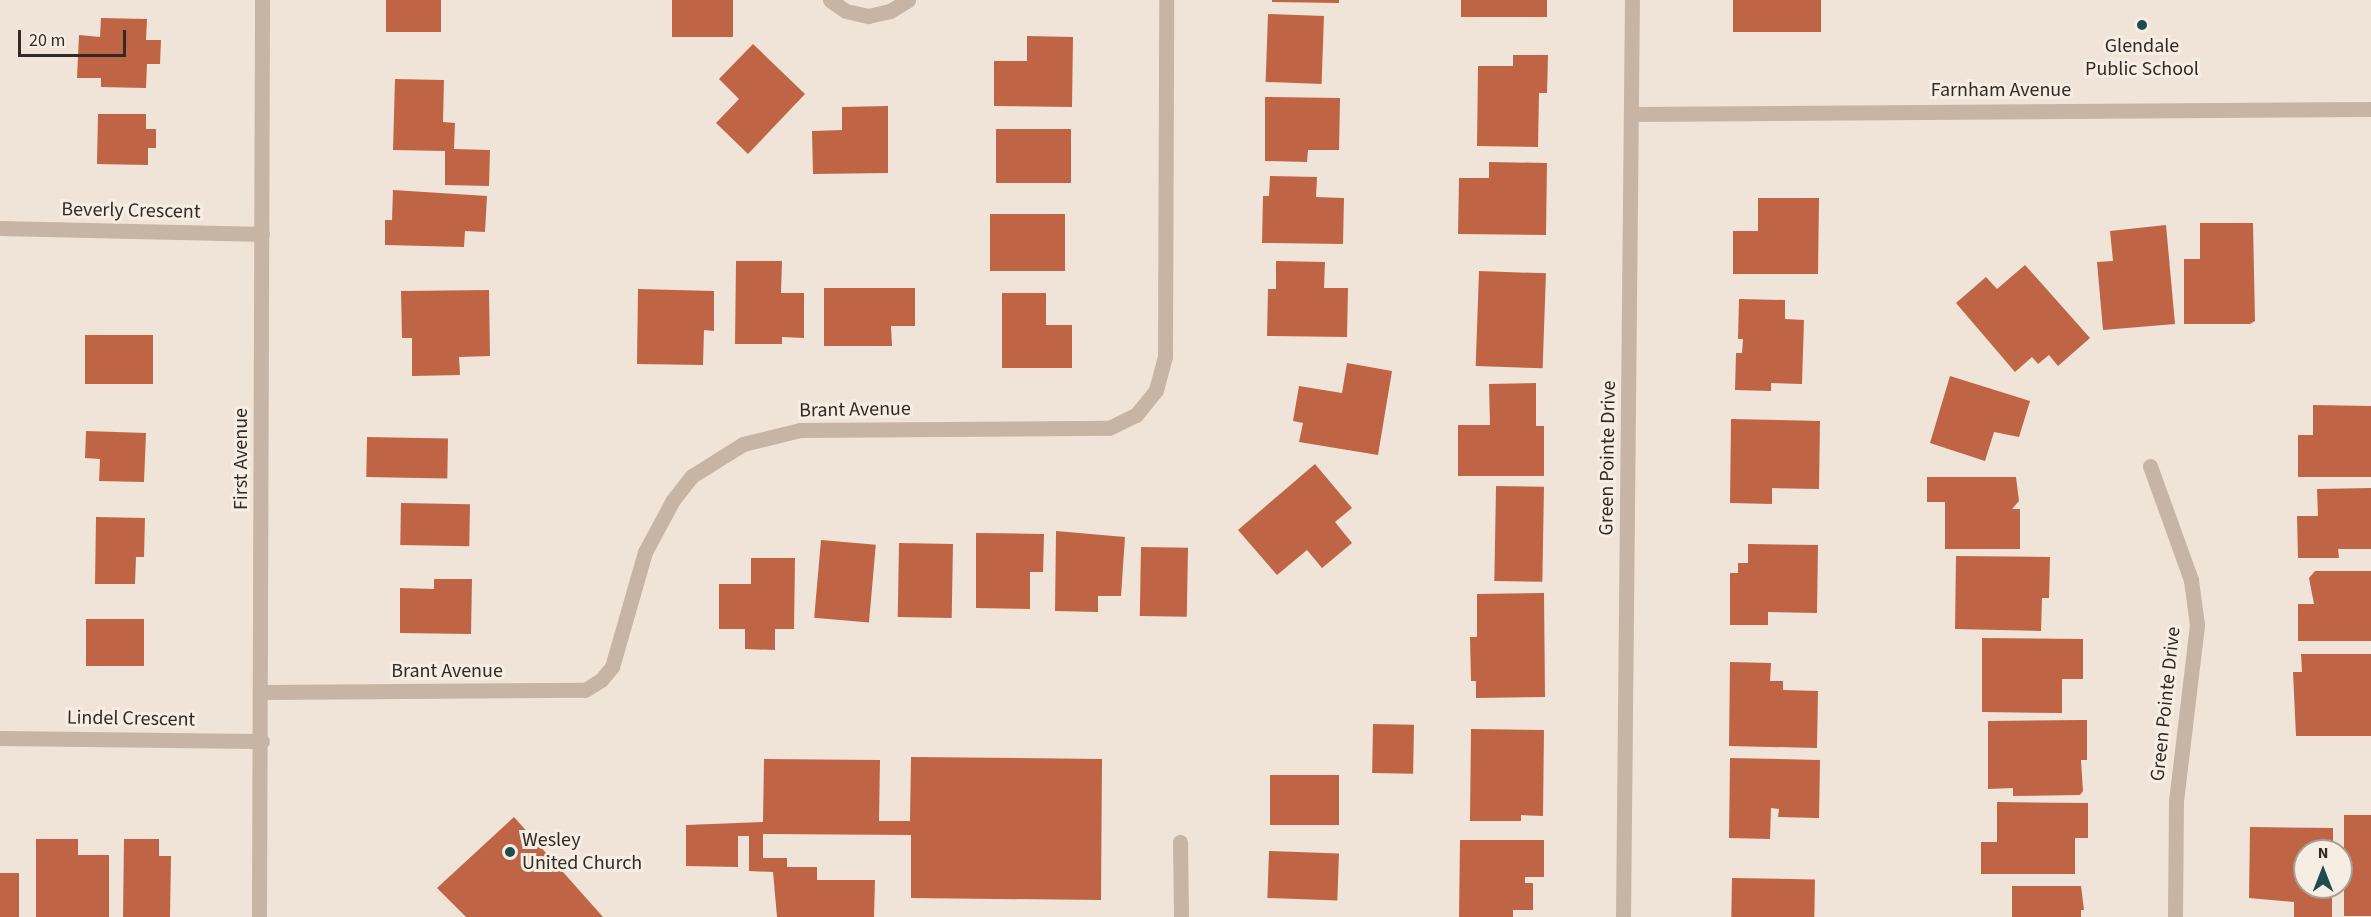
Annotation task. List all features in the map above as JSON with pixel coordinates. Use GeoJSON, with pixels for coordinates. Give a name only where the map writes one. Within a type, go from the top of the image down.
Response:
{"type":"FeatureCollection","features":[{"type":"Feature","properties":{"kind":"street","name":"First Avenue"},"geometry":{"type":"LineString","coordinates":[[259,917],[262,741],[262,0]]}},
{"type":"Feature","properties":{"kind":"street"},"geometry":{"type":"LineString","coordinates":[[830,0],[846,11],[868,16],[891,11],[908,0]]}},
{"type":"Feature","properties":{"kind":"street","name":"Brant Avenue"},"geometry":{"type":"LineString","coordinates":[[262,692],[585,690],[601,680],[612,667],[645,552],[673,500],[692,476],[743,444],[800,430],[1109,428],[1136,415],[1156,390],[1166,356],[1166,0]]}},
{"type":"Feature","properties":{"kind":"street","name":"Green Pointe Drive"},"geometry":{"type":"LineString","coordinates":[[1623,917],[1632,0]]}},
{"type":"Feature","properties":{"kind":"street","name":"Farnham Avenue"},"geometry":{"type":"LineString","coordinates":[[1632,114],[2371,109]]}},
{"type":"Feature","properties":{"kind":"street","name":"Beverly Crescent"},"geometry":{"type":"LineString","coordinates":[[0,228],[262,234]]}},
{"type":"Feature","properties":{"kind":"street","name":"Green Pointe Drive"},"geometry":{"type":"LineString","coordinates":[[2150,466],[2191,580],[2197,625],[2176,801],[2175,917]]}},
{"type":"Feature","properties":{"kind":"street","name":"Lindel Crescent"},"geometry":{"type":"LineString","coordinates":[[0,738],[262,741]]}},
{"type":"Feature","properties":{"kind":"street"},"geometry":{"type":"LineString","coordinates":[[1180,842],[1181,917]]}},
{"type":"Feature","properties":{"kind":"building"},"geometry":{"type":"Polygon","coordinates":[[[386,0],[441,0],[441,32],[386,32],[386,0]]]}},
{"type":"Feature","properties":{"kind":"building"},"geometry":{"type":"Polygon","coordinates":[[[672,0],[733,0],[733,37],[672,37],[672,0]]]}},
{"type":"Feature","properties":{"kind":"building"},"geometry":{"type":"Polygon","coordinates":[[[1272,0],[1339,0],[1339,3],[1272,2],[1272,0]]]}},
{"type":"Feature","properties":{"kind":"building"},"geometry":{"type":"Polygon","coordinates":[[[1461,0],[1547,0],[1547,17],[1461,17],[1461,0]]]}},
{"type":"Feature","properties":{"kind":"building"},"geometry":{"type":"Polygon","coordinates":[[[1733,0],[1821,0],[1821,32],[1733,32],[1733,0]]]}},
{"type":"Feature","properties":{"kind":"building"},"geometry":{"type":"Polygon","coordinates":[[[1268,14],[1324,16],[1322,84],[1266,82],[1268,14]]]}},
{"type":"Feature","properties":{"kind":"building"},"geometry":{"type":"Polygon","coordinates":[[[101,18],[147,19],[146,40],[161,40],[160,64],[147,64],[146,88],[101,87],[101,78],[77,78],[79,35],[100,37],[101,18]]]}},
{"type":"Feature","properties":{"kind":"building"},"geometry":{"type":"Polygon","coordinates":[[[1027,36],[1073,37],[1072,107],[994,106],[994,61],[1027,61],[1027,36]]]}},
{"type":"Feature","properties":{"kind":"building"},"geometry":{"type":"Polygon","coordinates":[[[753,44],[805,94],[748,154],[716,123],[739,99],[719,79],[753,44]]]}},
{"type":"Feature","properties":{"kind":"building"},"geometry":{"type":"Polygon","coordinates":[[[1513,55],[1548,55],[1547,93],[1539,93],[1538,147],[1477,146],[1478,66],[1513,66],[1513,55]]]}},
{"type":"Feature","properties":{"kind":"building"},"geometry":{"type":"Polygon","coordinates":[[[395,79],[444,80],[443,122],[455,123],[454,149],[490,150],[489,186],[445,185],[445,151],[393,150],[395,79]]]}},
{"type":"Feature","properties":{"kind":"building"},"geometry":{"type":"Polygon","coordinates":[[[1265,97],[1340,98],[1339,150],[1308,150],[1307,162],[1265,161],[1265,97]]]}},
{"type":"Feature","properties":{"kind":"building"},"geometry":{"type":"Polygon","coordinates":[[[888,106],[888,173],[813,174],[812,131],[842,130],[842,107],[888,106]]]}},
{"type":"Feature","properties":{"kind":"building"},"geometry":{"type":"Polygon","coordinates":[[[98,114],[146,114],[146,129],[156,129],[156,148],[148,148],[148,165],[97,164],[98,114]]]}},
{"type":"Feature","properties":{"kind":"building"},"geometry":{"type":"Polygon","coordinates":[[[996,129],[1071,129],[1071,183],[996,183],[996,129]]]}},
{"type":"Feature","properties":{"kind":"building"},"geometry":{"type":"Polygon","coordinates":[[[1489,162],[1547,163],[1546,235],[1458,234],[1459,178],[1489,178],[1489,162]]]}},
{"type":"Feature","properties":{"kind":"building"},"geometry":{"type":"Polygon","coordinates":[[[1270,176],[1317,177],[1316,197],[1344,198],[1343,244],[1262,243],[1263,196],[1269,196],[1270,176]]]}},
{"type":"Feature","properties":{"kind":"building"},"geometry":{"type":"Polygon","coordinates":[[[393,190],[487,196],[485,232],[465,231],[464,247],[385,245],[385,220],[392,220],[393,190]]]}},
{"type":"Feature","properties":{"kind":"building"},"geometry":{"type":"Polygon","coordinates":[[[1758,198],[1819,198],[1818,274],[1733,274],[1733,231],[1758,231],[1758,198]]]}},
{"type":"Feature","properties":{"kind":"building"},"geometry":{"type":"Polygon","coordinates":[[[990,214],[1065,214],[1065,271],[990,271],[990,214]]]}},
{"type":"Feature","properties":{"kind":"building"},"geometry":{"type":"Polygon","coordinates":[[[2200,223],[2253,223],[2255,321],[2250,324],[2184,324],[2184,259],[2200,259],[2200,223]]]}},
{"type":"Feature","properties":{"kind":"building"},"geometry":{"type":"Polygon","coordinates":[[[2166,225],[2175,324],[2103,330],[2097,262],[2113,261],[2110,231],[2166,225]]]}},
{"type":"Feature","properties":{"kind":"building"},"geometry":{"type":"Polygon","coordinates":[[[736,261],[782,261],[781,293],[804,293],[804,338],[782,337],[782,344],[735,344],[736,261]]]}},
{"type":"Feature","properties":{"kind":"building"},"geometry":{"type":"Polygon","coordinates":[[[1276,261],[1325,262],[1324,288],[1348,288],[1347,337],[1267,336],[1268,289],[1276,289],[1276,261]]]}},
{"type":"Feature","properties":{"kind":"building"},"geometry":{"type":"Polygon","coordinates":[[[2025,265],[2090,338],[2058,366],[2049,355],[2038,364],[2032,357],[2015,372],[1956,303],[1986,277],[1997,289],[2025,265]]]}},
{"type":"Feature","properties":{"kind":"building"},"geometry":{"type":"Polygon","coordinates":[[[1479,271],[1546,273],[1543,368],[1476,366],[1479,271]]]}},
{"type":"Feature","properties":{"kind":"building"},"geometry":{"type":"Polygon","coordinates":[[[824,288],[915,288],[915,326],[891,326],[892,346],[824,346],[824,288]]]}},
{"type":"Feature","properties":{"kind":"building"},"geometry":{"type":"Polygon","coordinates":[[[638,289],[714,291],[714,331],[704,330],[703,365],[637,364],[638,289]]]}},
{"type":"Feature","properties":{"kind":"building"},"geometry":{"type":"Polygon","coordinates":[[[489,290],[490,356],[459,357],[460,375],[412,376],[412,338],[402,338],[401,291],[489,290]]]}},
{"type":"Feature","properties":{"kind":"building"},"geometry":{"type":"Polygon","coordinates":[[[1002,293],[1046,293],[1046,325],[1072,325],[1072,368],[1002,368],[1002,293]]]}},
{"type":"Feature","properties":{"kind":"building"},"geometry":{"type":"Polygon","coordinates":[[[1739,299],[1785,300],[1785,319],[1804,320],[1802,384],[1771,383],[1771,391],[1735,390],[1736,353],[1742,353],[1743,339],[1738,339],[1739,299]]]}},
{"type":"Feature","properties":{"kind":"building"},"geometry":{"type":"Polygon","coordinates":[[[85,335],[153,335],[153,384],[85,384],[85,335]]]}},
{"type":"Feature","properties":{"kind":"building"},"geometry":{"type":"Polygon","coordinates":[[[1347,363],[1392,371],[1378,455],[1299,442],[1303,423],[1293,421],[1299,386],[1342,393],[1347,363]]]}},
{"type":"Feature","properties":{"kind":"building"},"geometry":{"type":"Polygon","coordinates":[[[1950,376],[2030,401],[2019,437],[1994,432],[1985,461],[1930,443],[1950,376]]]}},
{"type":"Feature","properties":{"kind":"building"},"geometry":{"type":"Polygon","coordinates":[[[1536,383],[1536,426],[1544,426],[1544,476],[1458,476],[1458,425],[1490,425],[1489,384],[1536,383]]]}},
{"type":"Feature","properties":{"kind":"building"},"geometry":{"type":"Polygon","coordinates":[[[2313,405],[2371,406],[2371,477],[2298,477],[2298,435],[2313,435],[2313,405]]]}},
{"type":"Feature","properties":{"kind":"building"},"geometry":{"type":"Polygon","coordinates":[[[1731,419],[1820,421],[1819,489],[1772,488],[1772,504],[1730,503],[1731,419]]]}},
{"type":"Feature","properties":{"kind":"building"},"geometry":{"type":"Polygon","coordinates":[[[86,431],[146,433],[144,482],[99,481],[100,459],[85,458],[86,431]]]}},
{"type":"Feature","properties":{"kind":"building"},"geometry":{"type":"Polygon","coordinates":[[[367,437],[448,438],[447,478],[366,477],[367,437]]]}},
{"type":"Feature","properties":{"kind":"building"},"geometry":{"type":"Polygon","coordinates":[[[1315,464],[1352,508],[1335,522],[1352,543],[1322,568],[1307,550],[1277,575],[1238,530],[1315,464]]]}},
{"type":"Feature","properties":{"kind":"building"},"geometry":{"type":"Polygon","coordinates":[[[1927,477],[2016,477],[2019,501],[2012,509],[2020,509],[2020,549],[1945,549],[1945,502],[1927,502],[1927,477]]]}},
{"type":"Feature","properties":{"kind":"building"},"geometry":{"type":"Polygon","coordinates":[[[1496,486],[1544,487],[1542,582],[1494,581],[1496,486]]]}},
{"type":"Feature","properties":{"kind":"building"},"geometry":{"type":"Polygon","coordinates":[[[2371,488],[2371,549],[2338,549],[2339,558],[2298,558],[2297,516],[2318,516],[2317,489],[2371,488]]]}},
{"type":"Feature","properties":{"kind":"building"},"geometry":{"type":"Polygon","coordinates":[[[401,503],[470,504],[469,546],[400,545],[401,503]]]}},
{"type":"Feature","properties":{"kind":"building"},"geometry":{"type":"Polygon","coordinates":[[[96,517],[145,518],[144,557],[136,557],[135,584],[95,584],[96,517]]]}},
{"type":"Feature","properties":{"kind":"building"},"geometry":{"type":"Polygon","coordinates":[[[1056,531],[1125,537],[1121,596],[1098,596],[1098,612],[1055,611],[1056,531]]]}},
{"type":"Feature","properties":{"kind":"building"},"geometry":{"type":"Polygon","coordinates":[[[976,533],[1044,534],[1043,572],[1030,572],[1030,609],[976,608],[976,533]]]}},
{"type":"Feature","properties":{"kind":"building"},"geometry":{"type":"Polygon","coordinates":[[[821,540],[876,545],[869,622],[814,618],[821,540]]]}},
{"type":"Feature","properties":{"kind":"building"},"geometry":{"type":"Polygon","coordinates":[[[899,543],[953,544],[952,618],[898,617],[899,543]]]}},
{"type":"Feature","properties":{"kind":"building"},"geometry":{"type":"Polygon","coordinates":[[[1748,544],[1818,545],[1817,613],[1768,612],[1768,625],[1730,625],[1730,573],[1738,573],[1738,563],[1748,563],[1748,544]]]}},
{"type":"Feature","properties":{"kind":"building"},"geometry":{"type":"Polygon","coordinates":[[[1141,547],[1188,548],[1187,617],[1140,616],[1141,547]]]}},
{"type":"Feature","properties":{"kind":"building"},"geometry":{"type":"Polygon","coordinates":[[[1956,556],[2050,557],[2049,598],[2042,598],[2041,631],[1955,629],[1956,556]]]}},
{"type":"Feature","properties":{"kind":"building"},"geometry":{"type":"Polygon","coordinates":[[[751,558],[795,558],[794,629],[775,629],[775,650],[745,649],[745,629],[719,629],[719,584],[751,584],[751,558]]]}},
{"type":"Feature","properties":{"kind":"building"},"geometry":{"type":"Polygon","coordinates":[[[2315,571],[2371,571],[2371,641],[2298,641],[2298,604],[2314,604],[2309,578],[2315,571]]]}},
{"type":"Feature","properties":{"kind":"building"},"geometry":{"type":"Polygon","coordinates":[[[434,579],[472,579],[471,634],[400,633],[400,588],[434,589],[434,579]]]}},
{"type":"Feature","properties":{"kind":"building"},"geometry":{"type":"Polygon","coordinates":[[[1544,593],[1545,697],[1476,698],[1476,681],[1471,681],[1470,637],[1477,637],[1477,594],[1544,593]]]}},
{"type":"Feature","properties":{"kind":"building"},"geometry":{"type":"Polygon","coordinates":[[[86,619],[144,619],[144,666],[86,666],[86,619]]]}},
{"type":"Feature","properties":{"kind":"building"},"geometry":{"type":"Polygon","coordinates":[[[1982,638],[2083,639],[2083,679],[2062,679],[2062,713],[1982,712],[1982,638]]]}},
{"type":"Feature","properties":{"kind":"building"},"geometry":{"type":"Polygon","coordinates":[[[2301,654],[2371,654],[2371,736],[2296,736],[2293,672],[2302,672],[2301,654]]]}},
{"type":"Feature","properties":{"kind":"building"},"geometry":{"type":"Polygon","coordinates":[[[1730,662],[1771,663],[1770,681],[1783,681],[1783,690],[1818,691],[1817,748],[1729,746],[1730,662]]]}},
{"type":"Feature","properties":{"kind":"building"},"geometry":{"type":"Polygon","coordinates":[[[2087,720],[2087,760],[2081,760],[2083,791],[2080,795],[2013,796],[2013,788],[1988,789],[1988,721],[2087,720]]]}},
{"type":"Feature","properties":{"kind":"building"},"geometry":{"type":"Polygon","coordinates":[[[1373,724],[1414,725],[1413,774],[1372,773],[1373,724]]]}},
{"type":"Feature","properties":{"kind":"building"},"geometry":{"type":"Polygon","coordinates":[[[1471,729],[1544,730],[1543,816],[1521,815],[1521,821],[1470,821],[1471,729]]]}},
{"type":"Feature","properties":{"kind":"building"},"geometry":{"type":"Polygon","coordinates":[[[911,757],[1102,759],[1101,900],[911,898],[911,835],[763,834],[763,858],[787,858],[787,867],[817,867],[817,880],[875,880],[874,917],[777,917],[773,872],[749,871],[749,836],[738,836],[738,867],[686,866],[686,825],[763,822],[764,759],[880,760],[879,821],[910,821],[911,757]]]}},
{"type":"Feature","properties":{"kind":"building"},"geometry":{"type":"Polygon","coordinates":[[[1730,758],[1820,760],[1819,818],[1778,817],[1779,809],[1771,808],[1770,839],[1729,838],[1730,758]]]}},
{"type":"Feature","properties":{"kind":"building"},"geometry":{"type":"Polygon","coordinates":[[[1270,775],[1339,775],[1339,825],[1270,825],[1270,775]]]}},
{"type":"Feature","properties":{"kind":"building"},"geometry":{"type":"Polygon","coordinates":[[[1997,802],[2088,803],[2088,838],[2075,838],[2075,874],[1981,874],[1981,842],[1997,842],[1997,802]]]}},
{"type":"Feature","properties":{"kind":"building"},"geometry":{"type":"Polygon","coordinates":[[[2344,815],[2371,815],[2371,916],[2344,916],[2344,899],[2353,899],[2353,839],[2344,839],[2344,815]]]}},
{"type":"Feature","properties":{"kind":"building","name":"Wesley United Church"},"geometry":{"type":"Polygon","coordinates":[[[514,817],[603,917],[466,917],[437,888],[514,817]]]}},
{"type":"Feature","properties":{"kind":"building"},"geometry":{"type":"Polygon","coordinates":[[[2250,827],[2333,828],[2333,839],[2293,839],[2293,899],[2332,899],[2332,917],[2294,917],[2294,902],[2249,898],[2250,827]]]}},
{"type":"Feature","properties":{"kind":"building"},"geometry":{"type":"Polygon","coordinates":[[[36,839],[78,839],[78,855],[109,855],[109,917],[36,917],[36,839]]]}},
{"type":"Feature","properties":{"kind":"building"},"geometry":{"type":"Polygon","coordinates":[[[124,839],[159,839],[159,856],[171,856],[170,917],[123,917],[124,839]]]}},
{"type":"Feature","properties":{"kind":"building"},"geometry":{"type":"Polygon","coordinates":[[[1460,840],[1544,840],[1544,877],[1525,877],[1525,883],[1533,883],[1533,910],[1513,910],[1513,917],[1459,917],[1460,840]]]}},
{"type":"Feature","properties":{"kind":"building"},"geometry":{"type":"Polygon","coordinates":[[[1269,851],[1339,853],[1337,900],[1267,898],[1269,851]]]}},
{"type":"Feature","properties":{"kind":"building"},"geometry":{"type":"Polygon","coordinates":[[[0,873],[19,873],[19,917],[0,917],[0,873]]]}},
{"type":"Feature","properties":{"kind":"building"},"geometry":{"type":"Polygon","coordinates":[[[1732,878],[1815,879],[1814,917],[1731,917],[1732,878]]]}},
{"type":"Feature","properties":{"kind":"building"},"geometry":{"type":"Polygon","coordinates":[[[2012,886],[2081,886],[2084,910],[2081,910],[2081,917],[2012,917],[2012,886]]]}},
{"type":"Feature","properties":{"kind":"place","name":"Glendale Public School"},"geometry":{"type":"Point","coordinates":[2142,25]}},
{"type":"Feature","properties":{"kind":"place","name":"Wesley United Church"},"geometry":{"type":"Point","coordinates":[510,852]}}]}
